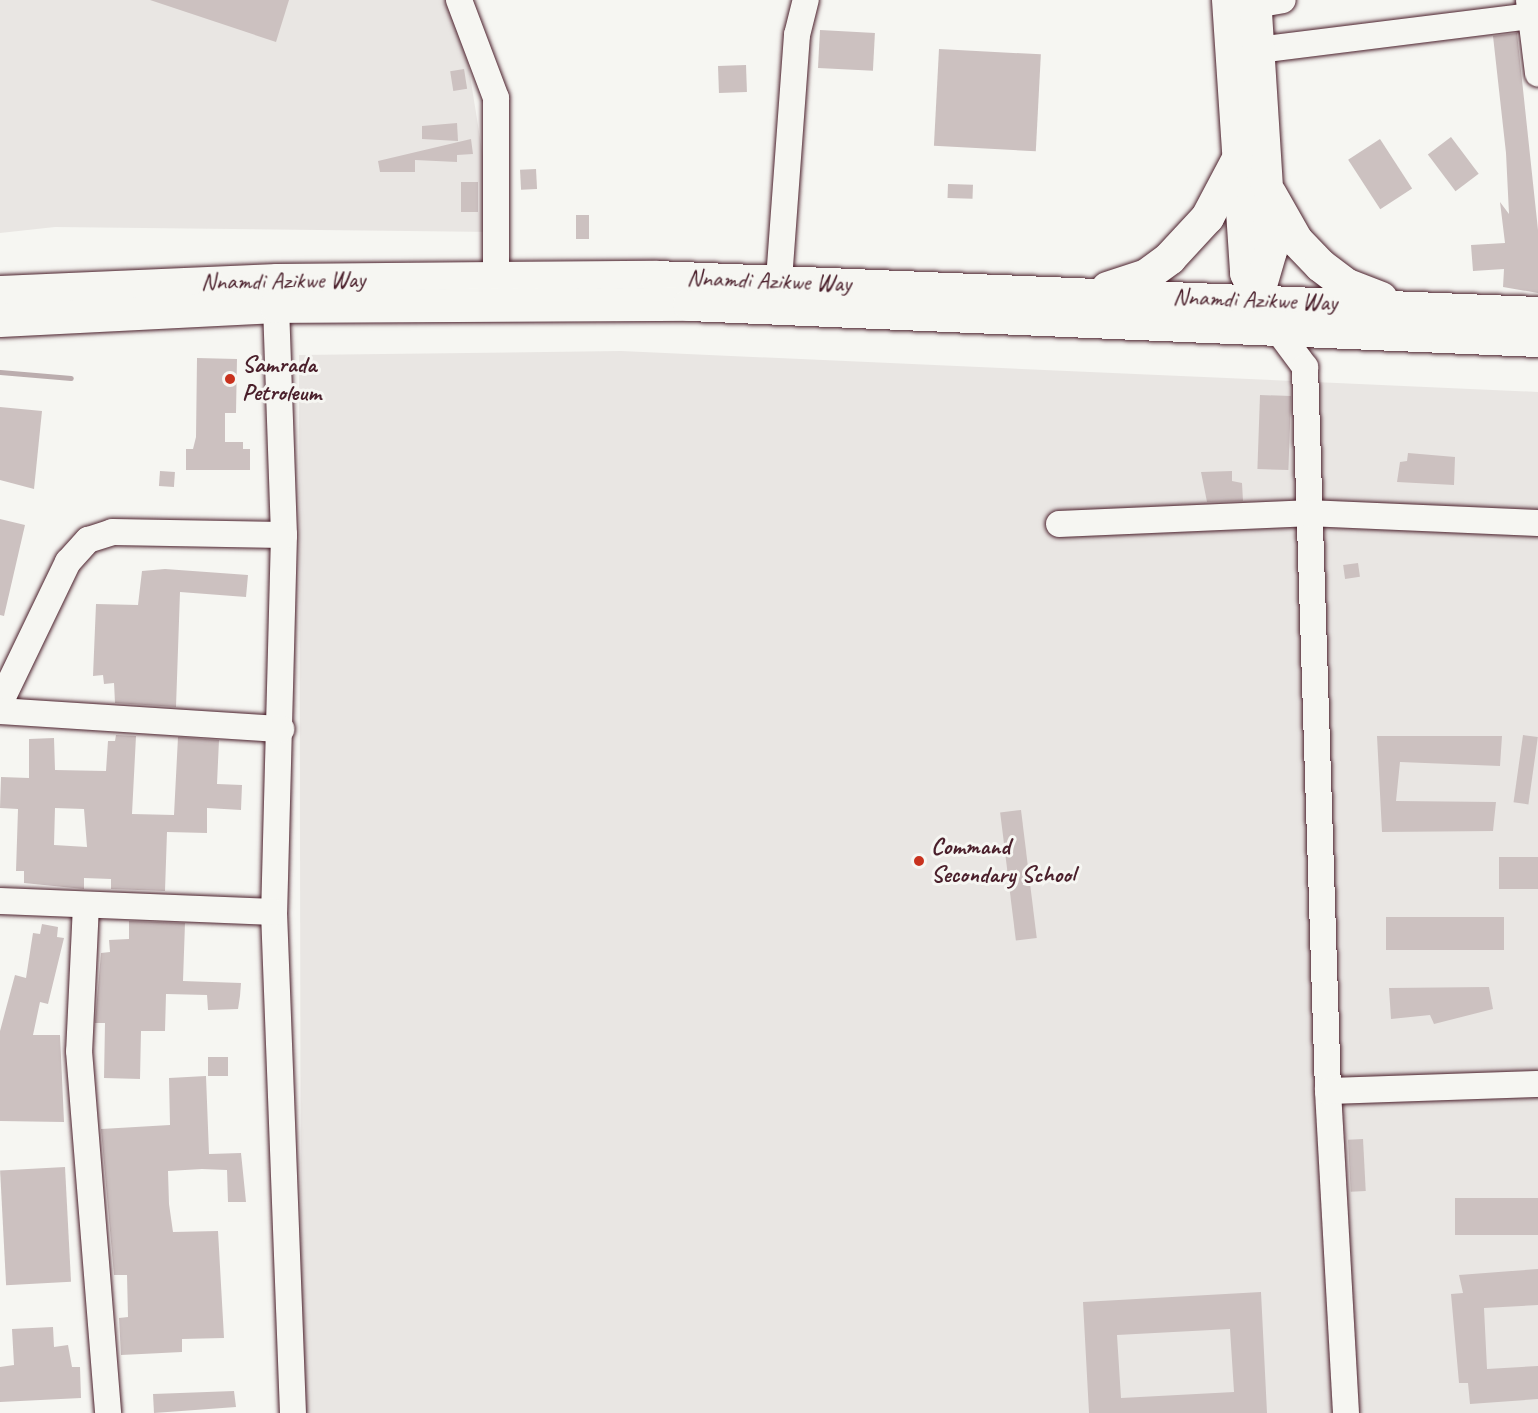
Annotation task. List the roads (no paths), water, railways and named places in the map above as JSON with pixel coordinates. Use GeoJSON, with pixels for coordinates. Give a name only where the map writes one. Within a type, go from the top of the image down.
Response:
{"type":"FeatureCollection","features":[{"type":"Feature","properties":{"kind":"highway"},"geometry":{"type":"LineString","coordinates":[[1067,292],[1122,285],[1169,258],[1207,217],[1237,160]]}},
{"type":"Feature","properties":{"kind":"highway"},"geometry":{"type":"LineString","coordinates":[[1270,194],[1296,240],[1320,265],[1375,297],[1426,308]]}},
{"type":"Feature","properties":{"kind":"highway","name":"Nnamdi Azikwe Way"},"geometry":{"type":"LineString","coordinates":[[0,292],[155,283],[496,278],[779,280],[1538,313]]}},
{"type":"Feature","properties":{"kind":"highway","name":"Nnamdi Azikwe Way"},"geometry":{"type":"LineString","coordinates":[[0,320],[276,306],[689,304],[1538,340]]}},
{"type":"Feature","properties":{"kind":"main road"},"geometry":{"type":"LineString","coordinates":[[1202,325],[1228,318],[1257,299],[1270,260],[1270,194],[1255,1]]}},
{"type":"Feature","properties":{"kind":"main road"},"geometry":{"type":"LineString","coordinates":[[1255,1],[1237,160],[1245,263],[1257,299],[1297,322],[1344,331]]}},
{"type":"Feature","properties":{"kind":"street"},"geometry":{"type":"LineString","coordinates":[[459,0],[496,98],[496,278]]}},
{"type":"Feature","properties":{"kind":"street"},"geometry":{"type":"LineString","coordinates":[[779,280],[797,35],[806,0]]}},
{"type":"Feature","properties":{"kind":"street"},"geometry":{"type":"LineString","coordinates":[[1258,50],[1532,10],[1538,73]]}},
{"type":"Feature","properties":{"kind":"street"},"geometry":{"type":"LineString","coordinates":[[276,306],[284,535],[281,729],[274,912],[293,1413]]}},
{"type":"Feature","properties":{"kind":"street"},"geometry":{"type":"LineString","coordinates":[[1276,328],[1305,367],[1307,513],[1328,1091],[1346,1413]]}},
{"type":"Feature","properties":{"kind":"street"},"geometry":{"type":"LineString","coordinates":[[1059,524],[1307,513],[1538,523]]}},
{"type":"Feature","properties":{"kind":"street"},"geometry":{"type":"LineString","coordinates":[[0,703],[68,562],[88,540],[112,532],[284,535]]}},
{"type":"Feature","properties":{"kind":"street"},"geometry":{"type":"LineString","coordinates":[[0,711],[281,729]]}},
{"type":"Feature","properties":{"kind":"street"},"geometry":{"type":"LineString","coordinates":[[0,901],[274,912]]}},
{"type":"Feature","properties":{"kind":"street"},"geometry":{"type":"LineString","coordinates":[[86,905],[79,1051],[108,1413]]}},
{"type":"Feature","properties":{"kind":"street"},"geometry":{"type":"LineString","coordinates":[[1328,1091],[1538,1084]]}},
{"type":"Feature","properties":{"kind":"waterway"},"geometry":{"type":"LineString","coordinates":[[0,372],[71,378]]}},
{"type":"Feature","properties":{"kind":"place","name":"Samrada Petroleum"},"geometry":{"type":"Point","coordinates":[230,379]}},
{"type":"Feature","properties":{"kind":"place","name":"Command Secondary School"},"geometry":{"type":"Point","coordinates":[919,861]}}]}
